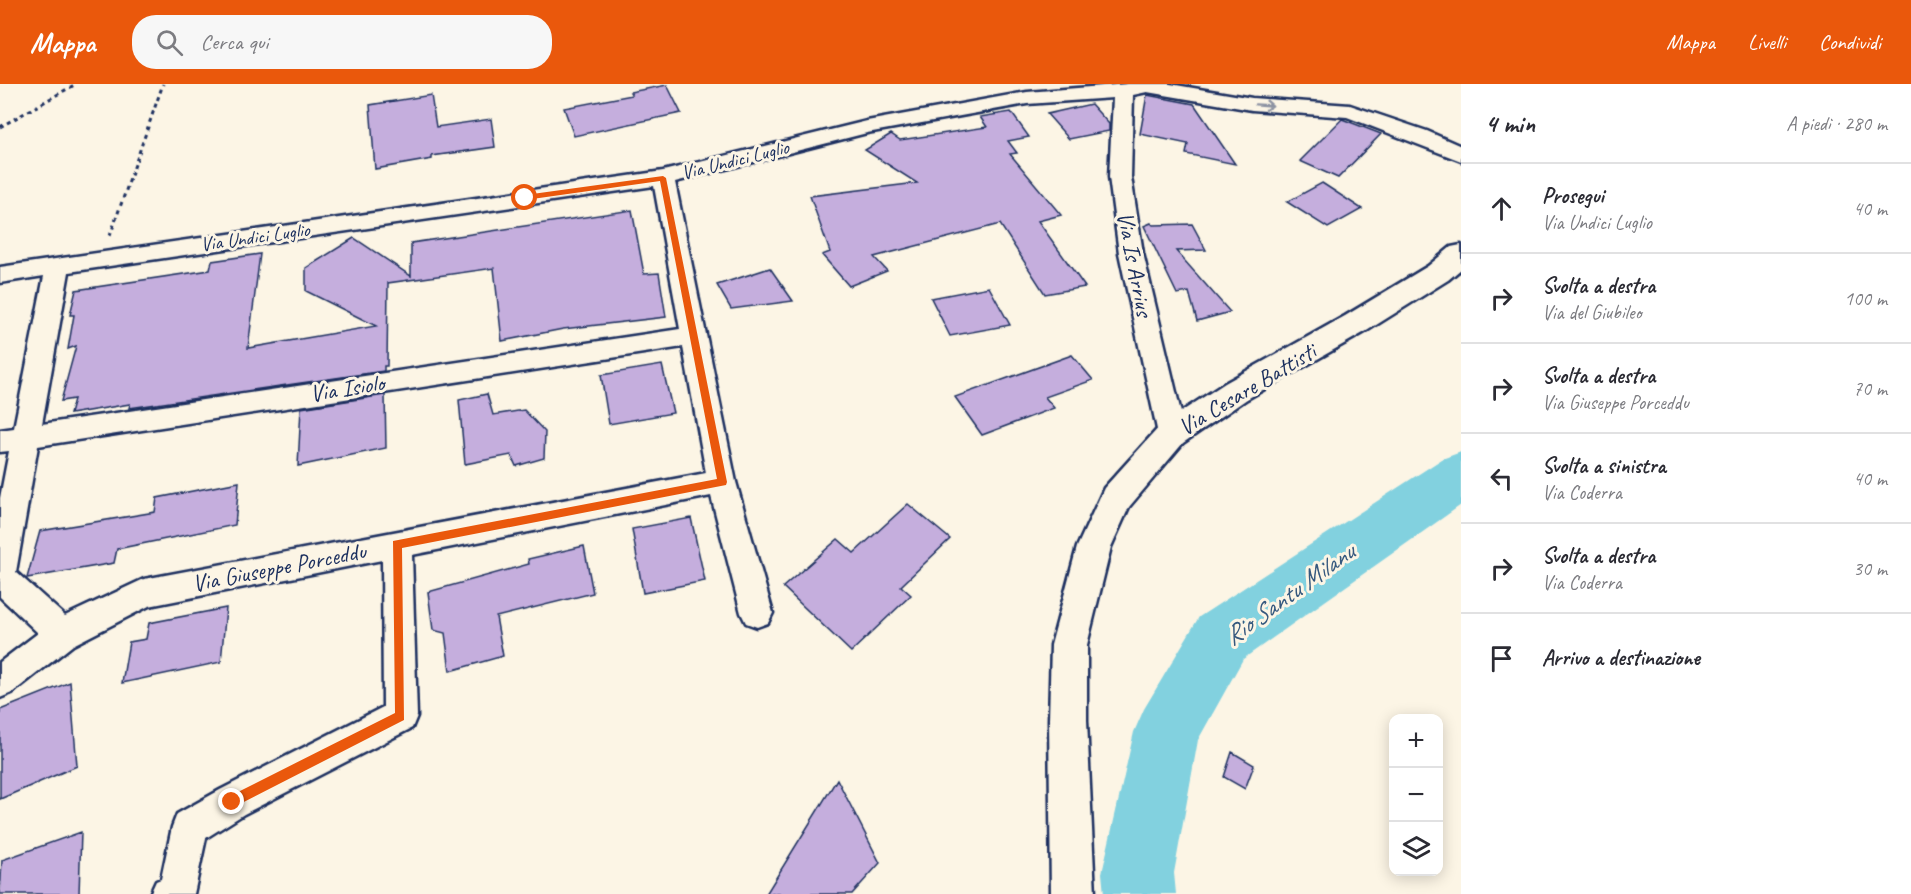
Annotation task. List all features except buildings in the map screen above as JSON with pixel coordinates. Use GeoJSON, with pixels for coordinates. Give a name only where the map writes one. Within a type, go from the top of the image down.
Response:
{"type":"FeatureCollection","features":[{"type":"Feature","properties":{"kind":"main road","name":"Via Cesare Battisti"},"geometry":{"type":"LineString","coordinates":[[1073,894],[1068,720],[1069,645],[1094,547],[1116,498],[1173,434],[1236,391],[1355,324],[1438,273],[1461,254]]}},
{"type":"Feature","properties":{"kind":"street","name":"Via Undici Luglio"},"geometry":{"type":"LineString","coordinates":[[0,275],[663,178],[867,127],[1034,91],[1123,92],[1147,86],[1252,104],[1350,111],[1420,136],[1461,154]]}},
{"type":"Feature","properties":{"kind":"street","name":"Via Is Arrius"},"geometry":{"type":"LineString","coordinates":[[1123,92],[1120,177],[1131,253],[1173,434]]}},
{"type":"Feature","properties":{"kind":"street"},"geometry":{"type":"LineString","coordinates":[[663,178],[722,482],[757,613]]}},
{"type":"Feature","properties":{"kind":"street"},"geometry":{"type":"LineString","coordinates":[[58,265],[0,575],[62,634]]}},
{"type":"Feature","properties":{"kind":"street","name":"Via Isiolo"},"geometry":{"type":"LineString","coordinates":[[0,441],[693,336]]}},
{"type":"Feature","properties":{"kind":"street","name":"Via Giuseppe Porceddu"},"geometry":{"type":"LineString","coordinates":[[0,682],[62,634],[144,593],[722,482]]}},
{"type":"Feature","properties":{"kind":"street"},"geometry":{"type":"LineString","coordinates":[[169,894],[177,891],[190,827],[232,802],[400,716],[397,544]]}},
{"type":"Feature","properties":{"kind":"path"},"geometry":{"type":"LineString","coordinates":[[0,127],[76,84]]}},
{"type":"Feature","properties":{"kind":"path"},"geometry":{"type":"LineString","coordinates":[[102,259],[164,84]]}},
{"type":"Feature","properties":{"kind":"waterway","name":"Rio Santu Milanu"},"geometry":{"type":"LineString","coordinates":[[1140,894],[1138,873],[1167,732],[1221,638],[1461,475]]}},
{"type":"Feature","properties":{"kind":"route"},"geometry":{"type":"LineString","coordinates":[[232,802],[400,716],[397,544],[722,482],[663,178],[525,198]]}}]}
